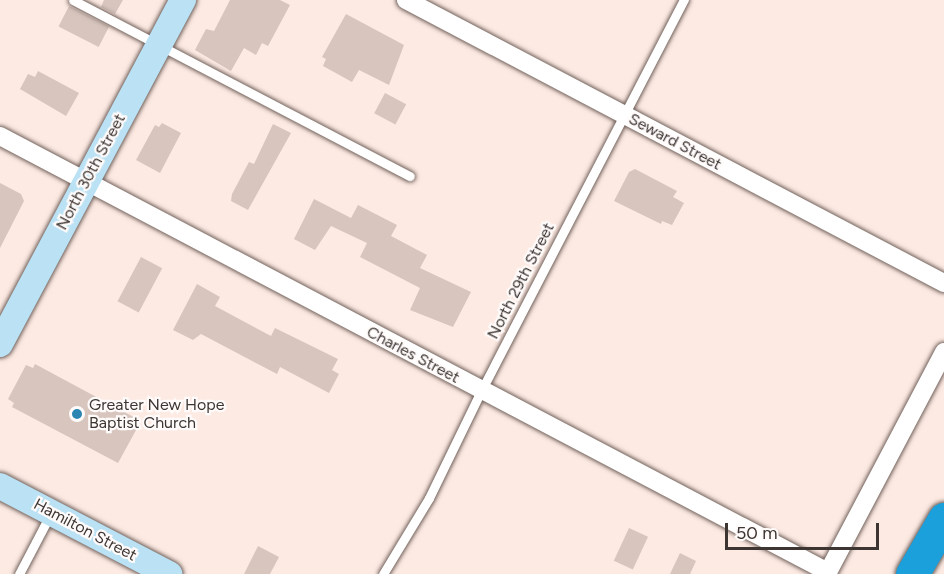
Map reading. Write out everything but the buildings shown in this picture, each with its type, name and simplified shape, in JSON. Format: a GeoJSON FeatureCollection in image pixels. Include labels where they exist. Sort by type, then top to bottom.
{"type":"FeatureCollection","features":[{"type":"Feature","properties":{"kind":"highway"},"geometry":{"type":"LineString","coordinates":[[912,574],[944,519]]}},
{"type":"Feature","properties":{"kind":"main road","name":"North 30th Street"},"geometry":{"type":"LineString","coordinates":[[0,344],[183,0]]}},
{"type":"Feature","properties":{"kind":"main road","name":"Hamilton Street"},"geometry":{"type":"LineString","coordinates":[[0,486],[169,574]]}},
{"type":"Feature","properties":{"kind":"street","name":"Seward Street"},"geometry":{"type":"LineString","coordinates":[[406,0],[944,283]]}},
{"type":"Feature","properties":{"kind":"street","name":"Charles Street"},"geometry":{"type":"LineString","coordinates":[[0,136],[828,573]]}},
{"type":"Feature","properties":{"kind":"street"},"geometry":{"type":"LineString","coordinates":[[828,573],[944,352]]}},
{"type":"Feature","properties":{"kind":"lane"},"geometry":{"type":"LineString","coordinates":[[73,0],[410,176]]}},
{"type":"Feature","properties":{"kind":"lane","name":"North 29th Street"},"geometry":{"type":"LineString","coordinates":[[383,574],[429,498],[481,391],[684,0]]}},
{"type":"Feature","properties":{"kind":"lane"},"geometry":{"type":"LineString","coordinates":[[20,574],[51,513]]}},
{"type":"Feature","properties":{"kind":"place","name":"Greater New Hope Baptist Church"},"geometry":{"type":"Point","coordinates":[77,414]}}]}
